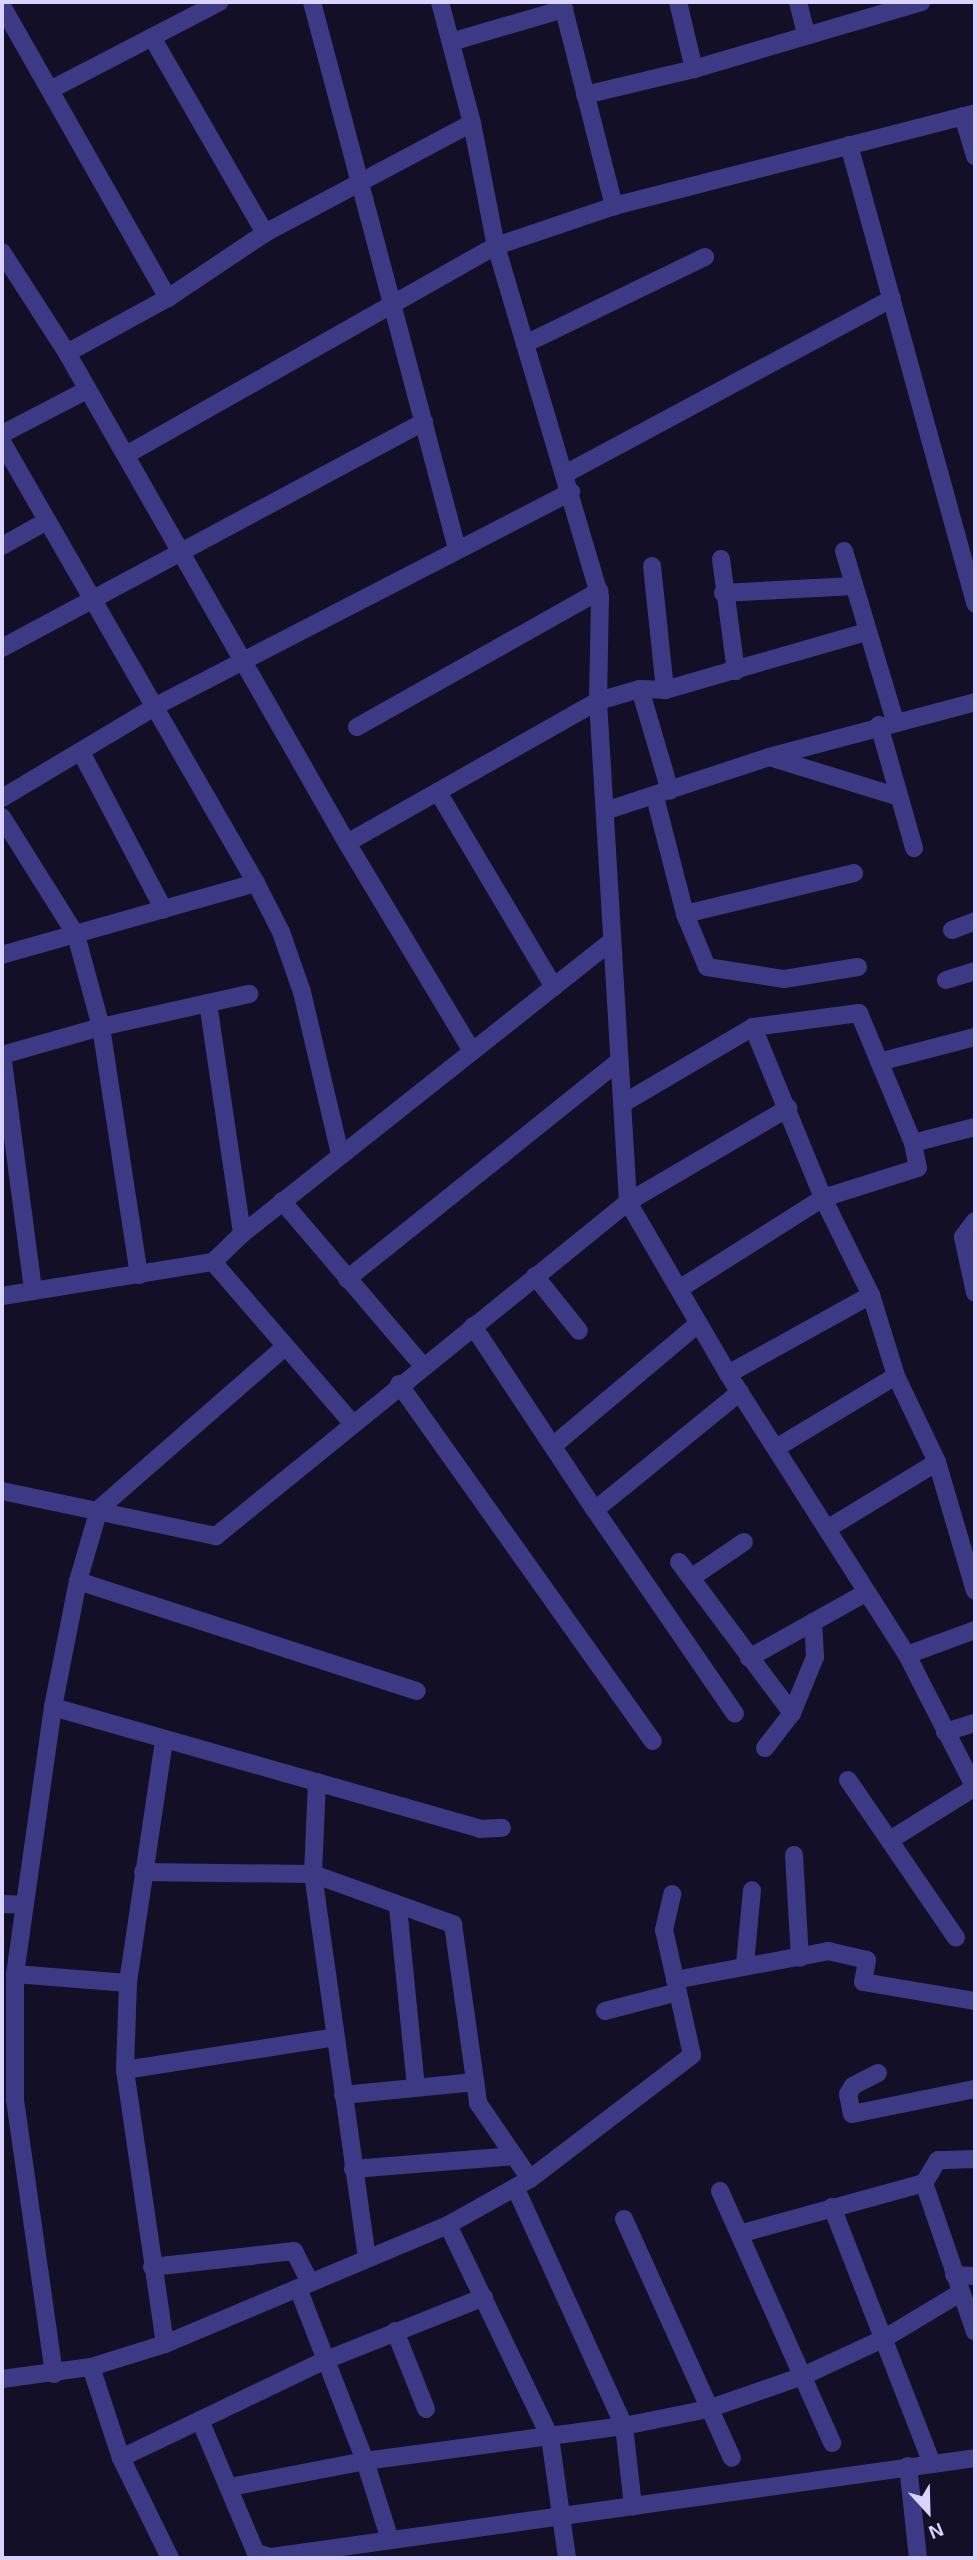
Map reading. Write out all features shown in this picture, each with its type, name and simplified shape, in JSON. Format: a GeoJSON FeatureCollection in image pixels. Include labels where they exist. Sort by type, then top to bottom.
{"type":"FeatureCollection","features":[{"type":"Feature","properties":{"kind":"street"},"geometry":{"type":"LineString","coordinates":[[50,90],[220,2]]}},
{"type":"Feature","properties":{"kind":"street"},"geometry":{"type":"LineString","coordinates":[[312,2],[358,186],[457,549]]}},
{"type":"Feature","properties":{"kind":"street"},"geometry":{"type":"LineString","coordinates":[[440,2],[472,123],[496,246],[572,492],[598,592],[598,701],[628,1202],[728,1374],[907,1656],[975,1788],[890,1840]]}},
{"type":"Feature","properties":{"kind":"street"},"geometry":{"type":"LineString","coordinates":[[677,2],[694,69]]}},
{"type":"Feature","properties":{"kind":"street"},"geometry":{"type":"LineString","coordinates":[[798,2],[806,35]]}},
{"type":"Feature","properties":{"kind":"street"},"geometry":{"type":"LineString","coordinates":[[585,95],[694,69],[921,2]]}},
{"type":"Feature","properties":{"kind":"street"},"geometry":{"type":"LineString","coordinates":[[451,42],[563,5],[614,206]]}},
{"type":"Feature","properties":{"kind":"street"},"geometry":{"type":"LineString","coordinates":[[2,6],[168,298]]}},
{"type":"Feature","properties":{"kind":"street"},"geometry":{"type":"LineString","coordinates":[[153,39],[265,233]]}},
{"type":"Feature","properties":{"kind":"street"},"geometry":{"type":"LineString","coordinates":[[126,455],[496,246],[614,206],[969,114],[975,156]]}},
{"type":"Feature","properties":{"kind":"street"},"geometry":{"type":"LineString","coordinates":[[67,353],[168,298],[265,233],[358,186],[472,123]]}},
{"type":"Feature","properties":{"kind":"street"},"geometry":{"type":"LineString","coordinates":[[849,145],[975,604]]}},
{"type":"Feature","properties":{"kind":"street"},"geometry":{"type":"LineString","coordinates":[[2,252],[7,273],[67,353],[347,843],[472,1051]]}},
{"type":"Feature","properties":{"kind":"street"},"geometry":{"type":"LineString","coordinates":[[525,344],[705,257]]}},
{"type":"Feature","properties":{"kind":"street"},"geometry":{"type":"LineString","coordinates":[[565,474],[892,299]]}},
{"type":"Feature","properties":{"kind":"street"},"geometry":{"type":"LineString","coordinates":[[2,434],[87,390]]}},
{"type":"Feature","properties":{"kind":"street"},"geometry":{"type":"LineString","coordinates":[[2,648],[424,422]]}},
{"type":"Feature","properties":{"kind":"street"},"geometry":{"type":"LineString","coordinates":[[2,442],[93,600],[158,705],[281,932],[302,992],[340,1154]]}},
{"type":"Feature","properties":{"kind":"street"},"geometry":{"type":"LineString","coordinates":[[2,798],[158,705],[243,659],[572,492]]}},
{"type":"Feature","properties":{"kind":"street"},"geometry":{"type":"LineString","coordinates":[[2,546],[47,522]]}},
{"type":"Feature","properties":{"kind":"street"},"geometry":{"type":"LineString","coordinates":[[844,551],[887,723],[899,797],[914,848]]}},
{"type":"Feature","properties":{"kind":"street"},"geometry":{"type":"LineString","coordinates":[[722,559],[723,593],[736,671]]}},
{"type":"Feature","properties":{"kind":"street"},"geometry":{"type":"LineString","coordinates":[[652,566],[665,690]]}},
{"type":"Feature","properties":{"kind":"street"},"geometry":{"type":"LineString","coordinates":[[723,593],[854,586]]}},
{"type":"Feature","properties":{"kind":"street"},"geometry":{"type":"LineString","coordinates":[[357,727],[598,592]]}},
{"type":"Feature","properties":{"kind":"street"},"geometry":{"type":"LineString","coordinates":[[347,843],[598,701],[640,689],[665,690],[866,632]]}},
{"type":"Feature","properties":{"kind":"street"},"geometry":{"type":"LineString","coordinates":[[640,689],[685,914],[707,967],[784,979],[858,967]]}},
{"type":"Feature","properties":{"kind":"street"},"geometry":{"type":"LineString","coordinates":[[605,811],[769,757],[887,723],[975,702]]}},
{"type":"Feature","properties":{"kind":"street"},"geometry":{"type":"LineString","coordinates":[[80,752],[164,910]]}},
{"type":"Feature","properties":{"kind":"street"},"geometry":{"type":"LineString","coordinates":[[769,757],[899,797]]}},
{"type":"Feature","properties":{"kind":"street"},"geometry":{"type":"LineString","coordinates":[[438,792],[554,986]]}},
{"type":"Feature","properties":{"kind":"street"},"geometry":{"type":"LineString","coordinates":[[2,817],[76,935],[101,1027],[139,1275]]}},
{"type":"Feature","properties":{"kind":"street"},"geometry":{"type":"LineString","coordinates":[[685,914],[854,873]]}},
{"type":"Feature","properties":{"kind":"street"},"geometry":{"type":"LineString","coordinates":[[2,955],[256,883]]}},
{"type":"Feature","properties":{"kind":"street"},"geometry":{"type":"LineString","coordinates":[[952,930],[975,921]]}},
{"type":"Feature","properties":{"kind":"street"},"geometry":{"type":"LineString","coordinates":[[2,1296],[212,1262],[282,1200],[612,941]]}},
{"type":"Feature","properties":{"kind":"street"},"geometry":{"type":"LineString","coordinates":[[946,980],[975,971]]}},
{"type":"Feature","properties":{"kind":"street"},"geometry":{"type":"LineString","coordinates":[[33,1291],[2,1055],[101,1027],[249,994]]}},
{"type":"Feature","properties":{"kind":"street"},"geometry":{"type":"LineString","coordinates":[[208,1003],[242,1234]]}},
{"type":"Feature","properties":{"kind":"street"},"geometry":{"type":"LineString","coordinates":[[622,1104],[752,1027],[859,1013],[913,1143],[918,1168],[823,1198],[679,1289]]}},
{"type":"Feature","properties":{"kind":"street"},"geometry":{"type":"LineString","coordinates":[[752,1027],[788,1108],[823,1198],[872,1295],[896,1376],[937,1462],[975,1591]]}},
{"type":"Feature","properties":{"kind":"street"},"geometry":{"type":"LineString","coordinates":[[879,1062],[975,1037]]}},
{"type":"Feature","properties":{"kind":"street"},"geometry":{"type":"LineString","coordinates":[[347,1279],[619,1061]]}},
{"type":"Feature","properties":{"kind":"street"},"geometry":{"type":"LineString","coordinates":[[2,1491],[99,1508],[216,1536],[422,1365],[628,1202],[788,1108]]}},
{"type":"Feature","properties":{"kind":"street"},"geometry":{"type":"LineString","coordinates":[[913,1143],[975,1127]]}},
{"type":"Feature","properties":{"kind":"street"},"geometry":{"type":"LineString","coordinates":[[282,1200],[422,1365]]}},
{"type":"Feature","properties":{"kind":"street"},"geometry":{"type":"LineString","coordinates":[[975,1221],[963,1237],[975,1293]]}},
{"type":"Feature","properties":{"kind":"street"},"geometry":{"type":"LineString","coordinates":[[212,1262],[352,1423]]}},
{"type":"Feature","properties":{"kind":"street"},"geometry":{"type":"LineString","coordinates":[[535,1276],[579,1331]]}},
{"type":"Feature","properties":{"kind":"street"},"geometry":{"type":"LineString","coordinates":[[728,1374],[872,1295]]}},
{"type":"Feature","properties":{"kind":"street"},"geometry":{"type":"LineString","coordinates":[[554,1445],[699,1324]]}},
{"type":"Feature","properties":{"kind":"street"},"geometry":{"type":"LineString","coordinates":[[473,1326],[734,1714]]}},
{"type":"Feature","properties":{"kind":"street"},"geometry":{"type":"LineString","coordinates":[[54,2374],[15,2100],[15,1973],[53,1707],[78,1581],[99,1508],[285,1348]]}},
{"type":"Feature","properties":{"kind":"street"},"geometry":{"type":"LineString","coordinates":[[776,1448],[896,1376]]}},
{"type":"Feature","properties":{"kind":"street"},"geometry":{"type":"LineString","coordinates":[[399,1384],[653,1741]]}},
{"type":"Feature","properties":{"kind":"street"},"geometry":{"type":"LineString","coordinates":[[595,1510],[740,1392]]}},
{"type":"Feature","properties":{"kind":"street"},"geometry":{"type":"LineString","coordinates":[[827,1529],[937,1462]]}},
{"type":"Feature","properties":{"kind":"street"},"geometry":{"type":"LineString","coordinates":[[691,1578],[744,1542]]}},
{"type":"Feature","properties":{"kind":"street"},"geometry":{"type":"LineString","coordinates":[[679,1562],[792,1713]]}},
{"type":"Feature","properties":{"kind":"street"},"geometry":{"type":"LineString","coordinates":[[78,1581],[417,1691]]}},
{"type":"Feature","properties":{"kind":"street"},"geometry":{"type":"LineString","coordinates":[[749,1658],[867,1592]]}},
{"type":"Feature","properties":{"kind":"street"},"geometry":{"type":"LineString","coordinates":[[765,1748],[792,1713],[815,1657],[813,1622]]}},
{"type":"Feature","properties":{"kind":"street"},"geometry":{"type":"LineString","coordinates":[[907,1656],[975,1630]]}},
{"type":"Feature","properties":{"kind":"street"},"geometry":{"type":"LineString","coordinates":[[53,1707],[164,1741],[480,1829],[502,1828]]}},
{"type":"Feature","properties":{"kind":"street"},"geometry":{"type":"LineString","coordinates":[[945,1732],[975,1723]]}},
{"type":"Feature","properties":{"kind":"street"},"geometry":{"type":"LineString","coordinates":[[164,1741],[128,1983],[125,2070],[165,2344]]}},
{"type":"Feature","properties":{"kind":"street"},"geometry":{"type":"LineString","coordinates":[[848,1780],[956,1938]]}},
{"type":"Feature","properties":{"kind":"street"},"geometry":{"type":"LineString","coordinates":[[317,1782],[313,1874],[353,2169],[368,2258]]}},
{"type":"Feature","properties":{"kind":"street"},"geometry":{"type":"LineString","coordinates":[[794,1855],[800,1958]]}},
{"type":"Feature","properties":{"kind":"street"},"geometry":{"type":"LineString","coordinates":[[143,1872],[313,1874],[398,1907],[453,1924],[457,1933],[478,2103],[514,2156],[523,2184],[624,2426],[633,2505]]}},
{"type":"Feature","properties":{"kind":"street"},"geometry":{"type":"LineString","coordinates":[[745,1964],[752,1890]]}},
{"type":"Feature","properties":{"kind":"street"},"geometry":{"type":"LineString","coordinates":[[2,2379],[90,2367],[165,2344],[448,2225],[523,2184],[692,2055],[664,1930],[671,1894]]}},
{"type":"Feature","properties":{"kind":"street"},"geometry":{"type":"LineString","coordinates":[[2,1904],[25,1905]]}},
{"type":"Feature","properties":{"kind":"street"},"geometry":{"type":"LineString","coordinates":[[398,1907],[416,2087]]}},
{"type":"Feature","properties":{"kind":"street"},"geometry":{"type":"LineString","coordinates":[[605,2011],[745,1964],[800,1958],[828,1951],[867,1960],[863,1982],[975,2001]]}},
{"type":"Feature","properties":{"kind":"street"},"geometry":{"type":"LineString","coordinates":[[15,1973],[128,1983]]}},
{"type":"Feature","properties":{"kind":"street"},"geometry":{"type":"LineString","coordinates":[[125,2070],[335,2037]]}},
{"type":"Feature","properties":{"kind":"street"},"geometry":{"type":"LineString","coordinates":[[878,2073],[853,2086],[848,2094],[852,2113],[975,2089]]}},
{"type":"Feature","properties":{"kind":"street"},"geometry":{"type":"LineString","coordinates":[[343,2095],[475,2082]]}},
{"type":"Feature","properties":{"kind":"street"},"geometry":{"type":"LineString","coordinates":[[353,2169],[514,2156]]}},
{"type":"Feature","properties":{"kind":"street"},"geometry":{"type":"LineString","coordinates":[[739,2234],[924,2183],[938,2160],[975,2159]]}},
{"type":"Feature","properties":{"kind":"street"},"geometry":{"type":"LineString","coordinates":[[924,2183],[975,2332]]}},
{"type":"Feature","properties":{"kind":"street"},"geometry":{"type":"LineString","coordinates":[[720,2191],[832,2443]]}},
{"type":"Feature","properties":{"kind":"street"},"geometry":{"type":"LineString","coordinates":[[832,2207],[933,2463]]}},
{"type":"Feature","properties":{"kind":"street"},"geometry":{"type":"LineString","coordinates":[[624,2219],[732,2458]]}},
{"type":"Feature","properties":{"kind":"street"},"geometry":{"type":"LineString","coordinates":[[448,2225],[550,2437],[563,2517],[566,2558]]}},
{"type":"Feature","properties":{"kind":"street"},"geometry":{"type":"LineString","coordinates":[[152,2267],[294,2251],[326,2360],[365,2461],[390,2540]]}},
{"type":"Feature","properties":{"kind":"street"},"geometry":{"type":"LineString","coordinates":[[230,2487],[365,2461],[624,2426],[708,2409],[803,2376],[885,2338],[957,2284],[975,2276]]}},
{"type":"Feature","properties":{"kind":"street"},"geometry":{"type":"LineString","coordinates":[[121,2458],[326,2360],[484,2297]]}},
{"type":"Feature","properties":{"kind":"street"},"geometry":{"type":"LineString","coordinates":[[395,2331],[426,2409]]}},
{"type":"Feature","properties":{"kind":"street"},"geometry":{"type":"LineString","coordinates":[[90,2367],[121,2458],[170,2558]]}},
{"type":"Feature","properties":{"kind":"street"},"geometry":{"type":"LineString","coordinates":[[200,2420],[256,2553],[271,2557],[975,2458]]}},
{"type":"Feature","properties":{"kind":"street"},"geometry":{"type":"LineString","coordinates":[[908,2466],[918,2558]]}}]}
